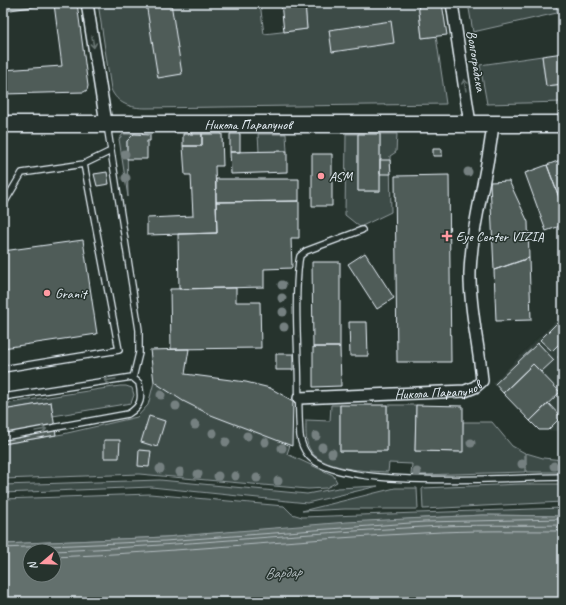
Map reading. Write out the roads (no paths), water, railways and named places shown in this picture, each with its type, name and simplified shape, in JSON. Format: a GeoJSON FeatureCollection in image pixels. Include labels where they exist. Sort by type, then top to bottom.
{"type":"FeatureCollection","features":[{"type":"Feature","properties":{"kind":"street"},"geometry":{"type":"LineString","coordinates":[[87,3],[106,123]]}},
{"type":"Feature","properties":{"kind":"street","name":"Волгоградска"},"geometry":{"type":"LineString","coordinates":[[452,3],[470,124]]}},
{"type":"Feature","properties":{"kind":"street","name":"Никола Парапунов"},"geometry":{"type":"LineString","coordinates":[[3,124],[563,124]]}},
{"type":"Feature","properties":{"kind":"street","name":"Никола Парапунов"},"geometry":{"type":"LineString","coordinates":[[299,398],[465,391],[475,387],[482,381],[471,303],[470,272],[473,239],[491,144],[493,124]]}},
{"type":"Feature","properties":{"kind":"lane"},"geometry":{"type":"LineString","coordinates":[[106,123],[139,330],[139,353],[133,378]]}},
{"type":"Feature","properties":{"kind":"lane"},"geometry":{"type":"LineString","coordinates":[[3,206],[22,173],[84,164],[111,151]]}},
{"type":"Feature","properties":{"kind":"lane"},"geometry":{"type":"LineString","coordinates":[[3,369],[119,350],[84,164]]}},
{"type":"Feature","properties":{"kind":"lane"},"geometry":{"type":"LineString","coordinates":[[362,230],[306,251],[300,256],[298,270],[300,436],[304,449],[311,459],[329,468],[419,481],[563,477]]}},
{"type":"Feature","properties":{"kind":"lane"},"geometry":{"type":"LineString","coordinates":[[3,397],[127,377],[133,378],[139,383],[141,402],[139,407],[128,414],[3,437]]}},
{"type":"Feature","properties":{"kind":"water","name":"Вардар"},"geometry":{"type":"Polygon","coordinates":[[[482,515],[563,516],[563,602],[3,602],[3,544],[22,543],[22,583],[62,583],[62,543],[26,543],[165,537],[347,522],[482,515]]]}},
{"type":"Feature","properties":{"kind":"place","name":"ASM"},"geometry":{"type":"Point","coordinates":[321,176]}},
{"type":"Feature","properties":{"kind":"place","name":"Eye Center VIZIA"},"geometry":{"type":"Point","coordinates":[447,236]}},
{"type":"Feature","properties":{"kind":"place","name":"Granit"},"geometry":{"type":"Point","coordinates":[47,293]}}]}
